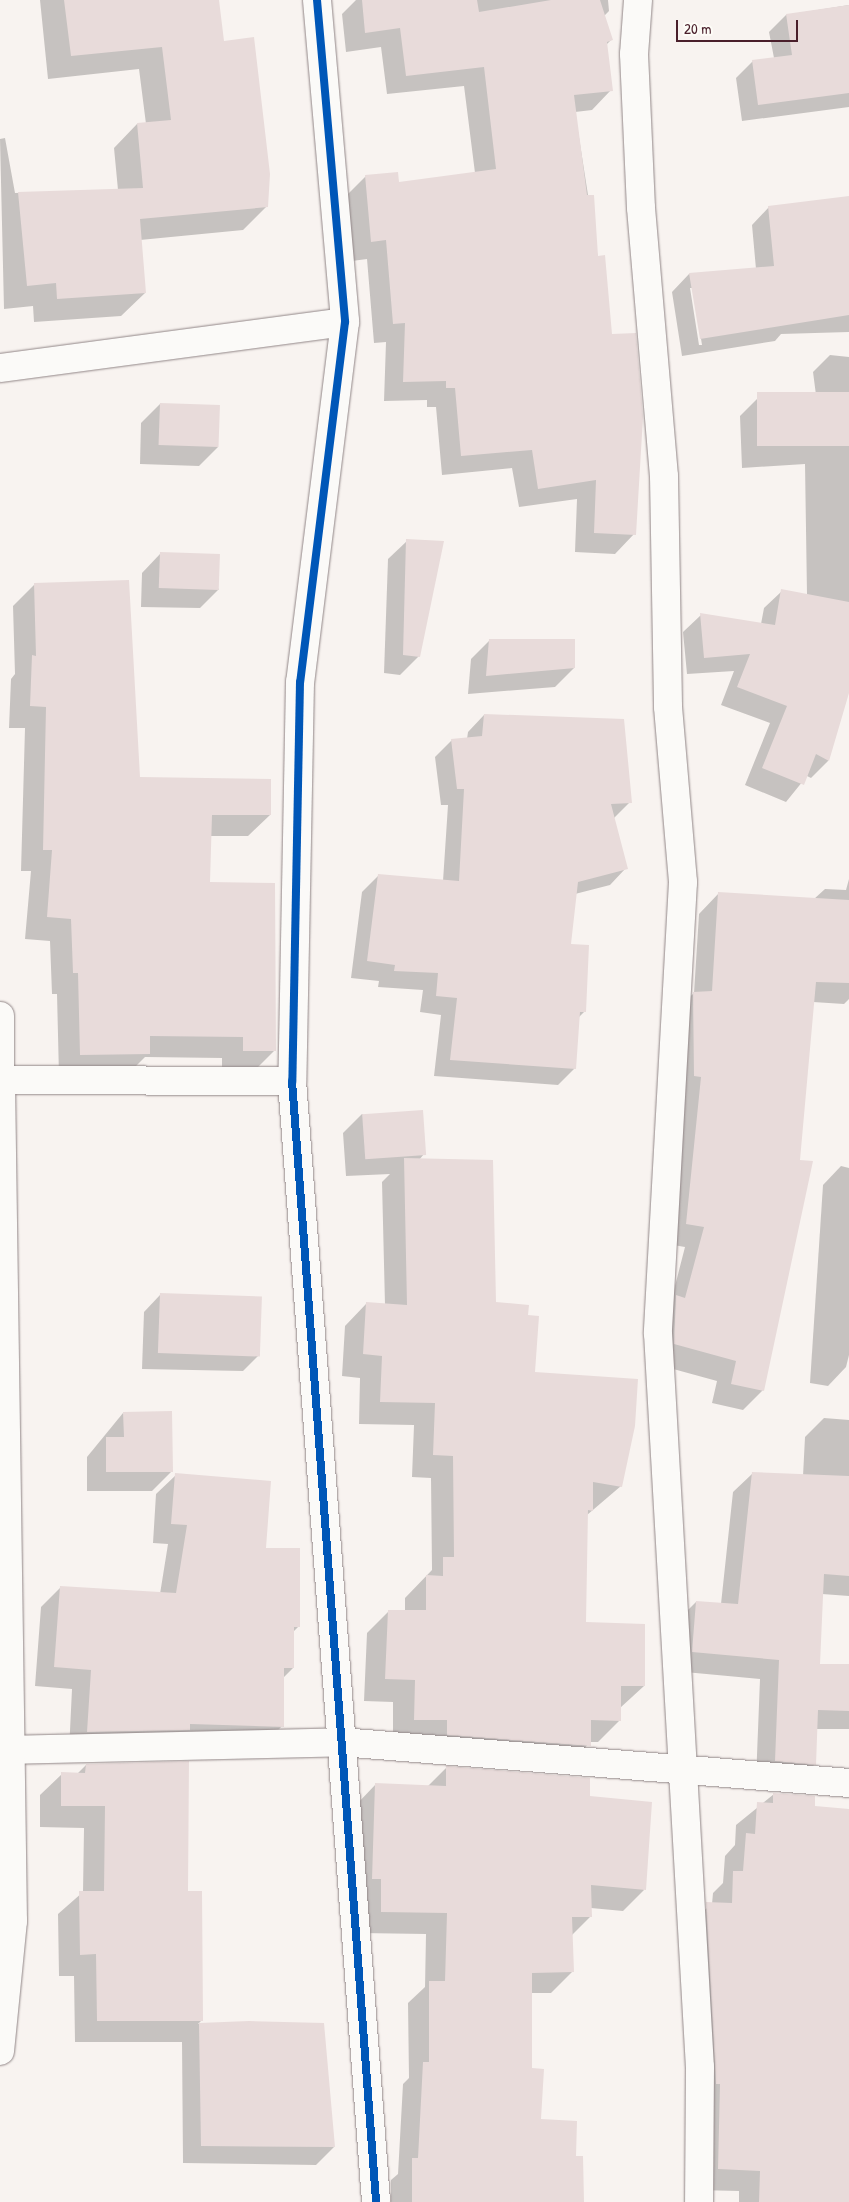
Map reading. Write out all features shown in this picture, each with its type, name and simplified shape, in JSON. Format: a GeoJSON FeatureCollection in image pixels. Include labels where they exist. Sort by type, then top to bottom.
{"type":"FeatureCollection","features":[{"type":"Feature","properties":{"kind":"street"},"geometry":{"type":"LineString","coordinates":[[317,0],[345,322],[300,682],[292,1081],[376,2202]]}},
{"type":"Feature","properties":{"kind":"street"},"geometry":{"type":"LineString","coordinates":[[638,0],[634,54],[641,198],[664,476],[668,707],[683,882],[658,1333],[700,2067],[699,2202]]}},
{"type":"Feature","properties":{"kind":"street"},"geometry":{"type":"LineString","coordinates":[[0,368],[345,322]]}},
{"type":"Feature","properties":{"kind":"street"},"geometry":{"type":"LineString","coordinates":[[0,1016],[6,1750],[13,1921],[0,2051]]}},
{"type":"Feature","properties":{"kind":"street"},"geometry":{"type":"LineString","coordinates":[[1,1080],[292,1081]]}},
{"type":"Feature","properties":{"kind":"street"},"geometry":{"type":"LineString","coordinates":[[6,1750],[342,1742],[682,1767],[849,1783]]}},
{"type":"Feature","properties":{"kind":"building"},"geometry":{"type":"Polygon","coordinates":[[[64,0],[219,0],[224,41],[254,37],[270,174],[268,207],[140,219],[146,293],[57,299],[56,283],[27,286],[18,192],[143,188],[137,123],[171,120],[162,47],[71,56],[64,0]]]}},
{"type":"Feature","properties":{"kind":"building"},"geometry":{"type":"Polygon","coordinates":[[[362,0],[477,0],[479,12],[551,0],[600,0],[613,40],[607,42],[613,91],[574,95],[587,195],[594,195],[598,256],[605,255],[612,334],[636,333],[643,417],[636,535],[594,533],[596,480],[538,489],[532,450],[461,456],[455,388],[446,388],[446,381],[403,382],[405,323],[393,324],[386,240],[371,242],[365,175],[398,172],[399,182],[496,169],[484,67],[406,76],[400,28],[365,33],[362,0]]]}},
{"type":"Feature","properties":{"kind":"building"},"geometry":{"type":"Polygon","coordinates":[[[849,5],[849,93],[758,105],[752,60],[792,55],[786,14],[849,5]]]}},
{"type":"Feature","properties":{"kind":"building"},"geometry":{"type":"Polygon","coordinates":[[[849,196],[849,315],[700,339],[689,273],[774,266],[768,206],[849,196]]]}},
{"type":"Feature","properties":{"kind":"building"},"geometry":{"type":"Polygon","coordinates":[[[757,392],[849,392],[849,446],[757,446],[757,392]]]}},
{"type":"Feature","properties":{"kind":"building"},"geometry":{"type":"Polygon","coordinates":[[[160,403],[220,405],[218,447],[159,445],[160,403]]]}},
{"type":"Feature","properties":{"kind":"building"},"geometry":{"type":"Polygon","coordinates":[[[406,539],[444,541],[420,657],[403,655],[406,539]]]}},
{"type":"Feature","properties":{"kind":"building"},"geometry":{"type":"Polygon","coordinates":[[[160,552],[220,554],[219,590],[159,588],[160,552]]]}},
{"type":"Feature","properties":{"kind":"building"},"geometry":{"type":"Polygon","coordinates":[[[129,580],[140,777],[271,779],[271,815],[212,815],[210,882],[275,883],[276,1051],[243,1051],[243,1037],[150,1036],[150,1054],[80,1055],[78,973],[73,973],[71,919],[47,917],[52,850],[43,850],[46,707],[30,706],[32,655],[36,656],[34,583],[129,580]]]}},
{"type":"Feature","properties":{"kind":"building"},"geometry":{"type":"Polygon","coordinates":[[[781,589],[849,602],[849,693],[829,761],[816,754],[804,785],[762,768],[787,706],[737,687],[750,654],[704,658],[700,613],[775,625],[781,589]]]}},
{"type":"Feature","properties":{"kind":"building"},"geometry":{"type":"Polygon","coordinates":[[[489,639],[575,639],[575,668],[486,676],[489,639]]]}},
{"type":"Feature","properties":{"kind":"building"},"geometry":{"type":"Polygon","coordinates":[[[484,714],[624,719],[632,803],[611,804],[628,869],[578,882],[571,944],[589,945],[586,1012],[580,1012],[576,1069],[450,1060],[457,998],[436,996],[438,973],[394,971],[395,965],[367,961],[378,874],[459,881],[464,789],[457,789],[451,739],[482,736],[484,714]]]}},
{"type":"Feature","properties":{"kind":"building"},"geometry":{"type":"Polygon","coordinates":[[[718,892],[849,900],[849,983],[816,982],[800,1160],[813,1161],[764,1391],[731,1384],[736,1361],[674,1344],[676,1295],[685,1298],[704,1227],[686,1224],[701,1077],[694,1076],[693,992],[712,991],[718,892]]]}},
{"type":"Feature","properties":{"kind":"building"},"geometry":{"type":"Polygon","coordinates":[[[423,1110],[426,1155],[365,1159],[362,1114],[423,1110]]]}},
{"type":"Feature","properties":{"kind":"building"},"geometry":{"type":"Polygon","coordinates":[[[404,1158],[493,1160],[496,1302],[529,1305],[528,1315],[539,1316],[535,1372],[638,1379],[635,1426],[622,1487],[593,1482],[593,1511],[588,1510],[586,1622],[645,1624],[645,1686],[621,1686],[621,1721],[591,1720],[591,1746],[447,1735],[447,1720],[414,1720],[415,1680],[385,1679],[388,1610],[426,1610],[426,1575],[443,1576],[443,1557],[454,1557],[453,1456],[433,1455],[435,1403],[380,1402],[382,1356],[363,1354],[366,1302],[407,1305],[404,1158]]]}},
{"type":"Feature","properties":{"kind":"building"},"geometry":{"type":"Polygon","coordinates":[[[160,1293],[262,1297],[260,1357],[158,1353],[160,1293]]]}},
{"type":"Feature","properties":{"kind":"building"},"geometry":{"type":"Polygon","coordinates":[[[172,1411],[173,1472],[106,1472],[106,1437],[124,1437],[123,1412],[172,1411]]]}},
{"type":"Feature","properties":{"kind":"building"},"geometry":{"type":"Polygon","coordinates":[[[752,1472],[849,1476],[849,1576],[824,1574],[820,1664],[849,1664],[849,1711],[818,1710],[816,1765],[775,1761],[779,1660],[692,1652],[696,1601],[738,1604],[752,1472]]]}},
{"type":"Feature","properties":{"kind":"building"},"geometry":{"type":"Polygon","coordinates":[[[175,1473],[271,1481],[266,1548],[300,1548],[300,1627],[294,1627],[294,1668],[284,1668],[284,1727],[190,1724],[190,1730],[87,1732],[91,1670],[54,1667],[60,1586],[176,1593],[187,1525],[171,1524],[175,1473]]]}},
{"type":"Feature","properties":{"kind":"building"},"geometry":{"type":"Polygon","coordinates":[[[189,1761],[188,1891],[202,1891],[203,2021],[97,2021],[96,1954],[80,1955],[79,1891],[104,1891],[105,1806],[61,1806],[61,1772],[85,1773],[86,1764],[189,1761]]]}},
{"type":"Feature","properties":{"kind":"building"},"geometry":{"type":"Polygon","coordinates":[[[446,1766],[590,1778],[590,1796],[652,1802],[646,1890],[591,1885],[592,1917],[572,1917],[574,1972],[532,1973],[532,2068],[544,2069],[541,2119],[577,2121],[576,2156],[583,2156],[584,2202],[412,2202],[412,2158],[418,2158],[423,2062],[429,2062],[429,1981],[445,1981],[447,1913],[381,1912],[381,1879],[372,1879],[375,1783],[446,1786],[446,1766]]]}},
{"type":"Feature","properties":{"kind":"building"},"geometry":{"type":"Polygon","coordinates":[[[773,1793],[815,1796],[815,1806],[849,1809],[849,2202],[759,2202],[760,2171],[718,2169],[720,2084],[716,2084],[706,1902],[732,1903],[733,1871],[743,1871],[746,1833],[755,1834],[757,1802],[773,1803],[773,1793]]]}},
{"type":"Feature","properties":{"kind":"building"},"geometry":{"type":"Polygon","coordinates":[[[249,2021],[324,2023],[335,2147],[201,2146],[199,2023],[249,2021]]]}},
{"type":"Feature","properties":{"kind":"cycle path"},"geometry":{"type":"LineString","coordinates":[[317,0],[345,322],[300,682],[292,1081],[376,2202]]}}]}
